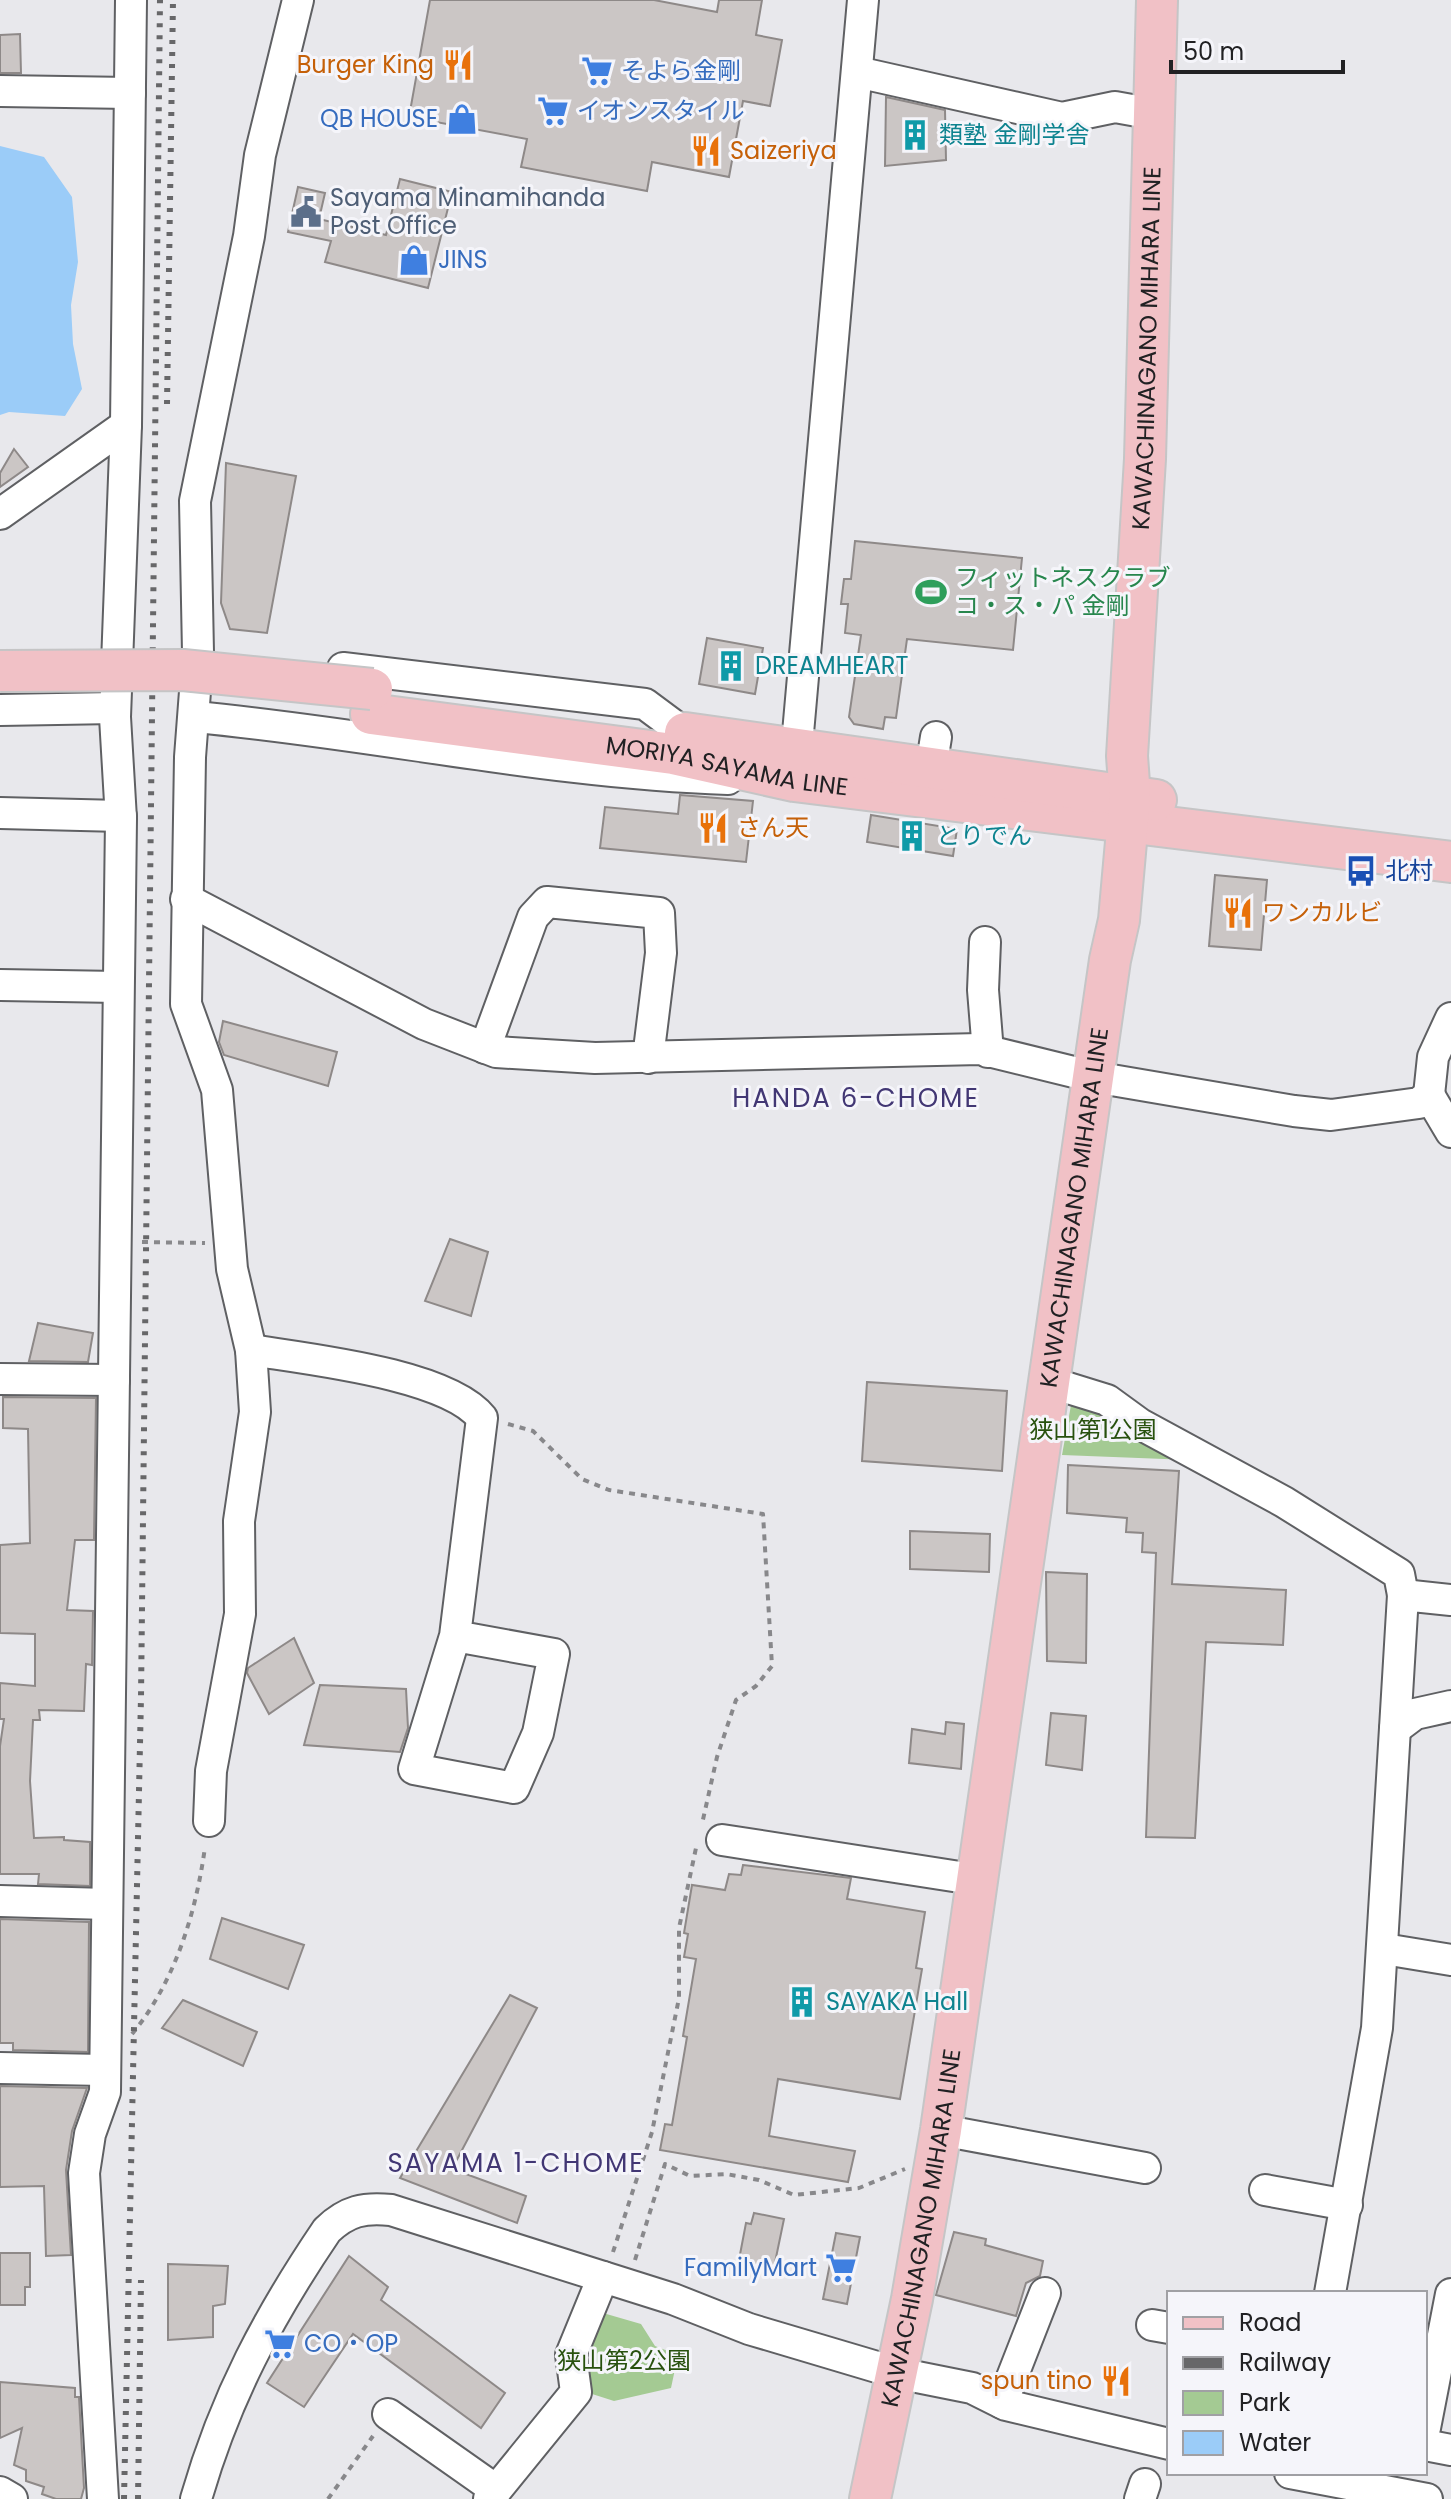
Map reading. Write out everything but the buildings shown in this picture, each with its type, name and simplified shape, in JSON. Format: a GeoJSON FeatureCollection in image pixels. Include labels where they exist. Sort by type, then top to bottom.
{"type":"FeatureCollection","features":[{"type":"Feature","properties":{"kind":"main road","name":"KAWACHINAGANO MIHARA LINE"},"geometry":{"type":"LineString","coordinates":[[870,2499],[897,2373],[941,2130],[1119,920],[1128,811],[1127,756],[1145,459],[1157,0]]}},
{"type":"Feature","properties":{"kind":"main road","name":"MORIYA SAYAMA LINE"},"geometry":{"type":"LineString","coordinates":[[0,668],[183,670],[673,754],[795,765],[1128,811],[1451,862]]}},
{"type":"Feature","properties":{"kind":"main road","name":"MORIYA SAYAMA LINE"},"geometry":{"type":"LineString","coordinates":[[0,693],[184,694],[371,702],[684,733],[795,765],[933,753],[1128,811],[1451,837]]}},
{"type":"Feature","properties":{"kind":"street"},"geometry":{"type":"LineString","coordinates":[[103,2499],[84,2173],[90,2134],[105,2092],[121,816],[115,708],[126,425],[131,0]]}},
{"type":"Feature","properties":{"kind":"street"},"geometry":{"type":"LineString","coordinates":[[209,1821],[211,1771],[240,1614],[239,1521],[255,1412],[251,1350],[229,1244],[217,1090],[186,1004],[190,757],[198,652],[195,501],[249,236],[260,155],[298,0]]}},
{"type":"Feature","properties":{"kind":"street"},"geometry":{"type":"LineString","coordinates":[[195,717],[305,727],[657,777],[795,765],[863,0]]}},
{"type":"Feature","properties":{"kind":"street"},"geometry":{"type":"LineString","coordinates":[[857,72],[1062,118],[1115,107],[1154,114]]}},
{"type":"Feature","properties":{"kind":"street"},"geometry":{"type":"LineString","coordinates":[[0,91],[130,93]]}},
{"type":"Feature","properties":{"kind":"street"},"geometry":{"type":"LineString","coordinates":[[0,514],[126,425]]}},
{"type":"Feature","properties":{"kind":"street"},"geometry":{"type":"LineString","coordinates":[[198,652],[645,704],[684,733]]}},
{"type":"Feature","properties":{"kind":"street"},"geometry":{"type":"LineString","coordinates":[[0,668],[117,664]]}},
{"type":"Feature","properties":{"kind":"street"},"geometry":{"type":"LineString","coordinates":[[0,710],[115,708]]}},
{"type":"Feature","properties":{"kind":"street"},"geometry":{"type":"LineString","coordinates":[[0,813],[121,816]]}},
{"type":"Feature","properties":{"kind":"street"},"geometry":{"type":"LineString","coordinates":[[186,899],[424,1024],[485,1048],[546,1056],[648,1058],[988,1052],[1094,1077],[1331,1115],[1419,1103],[1429,1095]]}},
{"type":"Feature","properties":{"kind":"street"},"geometry":{"type":"LineString","coordinates":[[485,1048],[533,917],[547,902],[659,913],[661,953],[648,1058]]}},
{"type":"Feature","properties":{"kind":"street"},"geometry":{"type":"LineString","coordinates":[[985,942],[983,990],[988,1052]]}},
{"type":"Feature","properties":{"kind":"street"},"geometry":{"type":"LineString","coordinates":[[0,985],[118,987]]}},
{"type":"Feature","properties":{"kind":"street"},"geometry":{"type":"LineString","coordinates":[[1451,1018],[1433,1057],[1429,1095],[1451,1132]]}},
{"type":"Feature","properties":{"kind":"street"},"geometry":{"type":"LineString","coordinates":[[251,1350],[417,1381],[473,1406],[482,1418],[455,1636],[414,1769],[514,1788],[538,1733],[554,1654],[455,1636]]}},
{"type":"Feature","properties":{"kind":"street"},"geometry":{"type":"LineString","coordinates":[[0,1379],[114,1380]]}},
{"type":"Feature","properties":{"kind":"street"},"geometry":{"type":"LineString","coordinates":[[1052,1383],[1107,1400],[1140,1424],[1284,1502],[1399,1574],[1403,1595],[1377,2028],[1330,2291]]}},
{"type":"Feature","properties":{"kind":"street"},"geometry":{"type":"LineString","coordinates":[[1403,1595],[1451,1600]]}},
{"type":"Feature","properties":{"kind":"street"},"geometry":{"type":"LineString","coordinates":[[1395,1729],[1415,1714],[1451,1706]]}},
{"type":"Feature","properties":{"kind":"street"},"geometry":{"type":"LineString","coordinates":[[722,1840],[979,1880]]}},
{"type":"Feature","properties":{"kind":"street"},"geometry":{"type":"LineString","coordinates":[[0,1901],[107,1904]]}},
{"type":"Feature","properties":{"kind":"street"},"geometry":{"type":"LineString","coordinates":[[1384,1949],[1451,1960]]}},
{"type":"Feature","properties":{"kind":"street"},"geometry":{"type":"LineString","coordinates":[[0,2068],[104,2070]]}},
{"type":"Feature","properties":{"kind":"street"},"geometry":{"type":"LineString","coordinates":[[941,2130],[1145,2168]]}},
{"type":"Feature","properties":{"kind":"street"},"geometry":{"type":"LineString","coordinates":[[1265,2190],[1347,2205]]}},
{"type":"Feature","properties":{"kind":"street"},"geometry":{"type":"LineString","coordinates":[[196,2499],[216,2431],[248,2360],[311,2254],[340,2217],[371,2208],[391,2210],[615,2281],[749,2329],[897,2373],[972,2388],[1002,2403],[1167,2444]]}},
{"type":"Feature","properties":{"kind":"street"},"geometry":{"type":"LineString","coordinates":[[388,2414],[493,2494],[576,2392],[571,2355],[615,2281]]}},
{"type":"Feature","properties":{"kind":"street"},"geometry":{"type":"LineString","coordinates":[[1002,2403],[1045,2293]]}},
{"type":"Feature","properties":{"kind":"street"},"geometry":{"type":"LineString","coordinates":[[1427,2418],[1451,2294]]}},
{"type":"Feature","properties":{"kind":"street"},"geometry":{"type":"LineString","coordinates":[[1427,2445],[1451,2450]]}},
{"type":"Feature","properties":{"kind":"street"},"geometry":{"type":"LineString","coordinates":[[1289,2499],[1293,2475]]}},
{"type":"Feature","properties":{"kind":"street"},"geometry":{"type":"LineString","coordinates":[[1303,2475],[1427,2499]]}},
{"type":"Feature","properties":{"kind":"street"},"geometry":{"type":"LineString","coordinates":[[0,2492],[12,2499]]}},
{"type":"Feature","properties":{"kind":"path"},"geometry":{"type":"LineString","coordinates":[[116,1243],[229,1244]]}},
{"type":"Feature","properties":{"kind":"path"},"geometry":{"type":"LineString","coordinates":[[482,1418],[533,1431],[582,1479],[609,1490],[763,1514],[772,1666],[756,1686],[736,1700],[717,1757],[679,1928],[679,1998],[652,2132],[624,2227],[615,2281]]}},
{"type":"Feature","properties":{"kind":"path"},"geometry":{"type":"LineString","coordinates":[[104,2070],[165,1987],[199,1890],[209,1821]]}},
{"type":"Feature","properties":{"kind":"path"},"geometry":{"type":"LineString","coordinates":[[615,2281],[665,2164],[690,2176],[726,2174],[759,2180],[794,2195],[859,2188],[907,2168]]}},
{"type":"Feature","properties":{"kind":"path"},"geometry":{"type":"LineString","coordinates":[[328,2499],[388,2414]]}},
{"type":"Feature","properties":{"kind":"green space","name":"狭山第1公園"},"geometry":{"type":"Polygon","coordinates":[[[1073,1394],[1190,1460],[1062,1455],[1073,1394]]]}},
{"type":"Feature","properties":{"kind":"green space","name":"狭山第2公園"},"geometry":{"type":"Polygon","coordinates":[[[603,2313],[641,2324],[655,2346],[678,2355],[671,2388],[614,2401],[589,2393],[585,2371],[603,2313]]]}},
{"type":"Feature","properties":{"kind":"water"},"geometry":{"type":"Polygon","coordinates":[[[0,146],[44,157],[72,197],[78,262],[71,305],[73,344],[82,389],[65,416],[9,412],[0,415],[0,146]]]}},
{"type":"Feature","properties":{"kind":"railway"},"geometry":{"type":"LineString","coordinates":[[124,2499],[141,1697],[160,0]]}},
{"type":"Feature","properties":{"kind":"railway"},"geometry":{"type":"LineString","coordinates":[[167,404],[173,0]]}},
{"type":"Feature","properties":{"kind":"railway"},"geometry":{"type":"LineString","coordinates":[[138,2499],[141,2280]]}},
{"type":"Feature","properties":{"kind":"place","name":"Burger King"},"geometry":{"type":"Point","coordinates":[458,65]}},
{"type":"Feature","properties":{"kind":"place","name":"そよら金剛"},"geometry":{"type":"Point","coordinates":[597,71]}},
{"type":"Feature","properties":{"kind":"place","name":"イオンスタイル"},"geometry":{"type":"Point","coordinates":[553,111]}},
{"type":"Feature","properties":{"kind":"place","name":"QB HOUSE"},"geometry":{"type":"Point","coordinates":[462,119]}},
{"type":"Feature","properties":{"kind":"place","name":"類塾 金剛学舎"},"geometry":{"type":"Point","coordinates":[915,135]}},
{"type":"Feature","properties":{"kind":"place","name":"Saizeriya"},"geometry":{"type":"Point","coordinates":[706,151]}},
{"type":"Feature","properties":{"kind":"place","name":"Sayama Minamihanda Post Office"},"geometry":{"type":"Point","coordinates":[306,212]}},
{"type":"Feature","properties":{"kind":"place","name":"JINS"},"geometry":{"type":"Point","coordinates":[414,260]}},
{"type":"Feature","properties":{"kind":"place","name":"フィットネスクラブ コ・ス・パ 金剛"},"geometry":{"type":"Point","coordinates":[931,592]}},
{"type":"Feature","properties":{"kind":"place","name":"DREAMHEART"},"geometry":{"type":"Point","coordinates":[731,666]}},
{"type":"Feature","properties":{"kind":"place","name":"さん天"},"geometry":{"type":"Point","coordinates":[713,828]}},
{"type":"Feature","properties":{"kind":"place","name":"とりでん"},"geometry":{"type":"Point","coordinates":[912,836]}},
{"type":"Feature","properties":{"kind":"place","name":"北村"},"geometry":{"type":"Point","coordinates":[1361,871]}},
{"type":"Feature","properties":{"kind":"place","name":"ワンカルビ"},"geometry":{"type":"Point","coordinates":[1238,913]}},
{"type":"Feature","properties":{"kind":"place","name":"SAYAKA Hall"},"geometry":{"type":"Point","coordinates":[802,2002]}},
{"type":"Feature","properties":{"kind":"place","name":"FamilyMart"},"geometry":{"type":"Point","coordinates":[841,2268]}},
{"type":"Feature","properties":{"kind":"place","name":"CO・OP"},"geometry":{"type":"Point","coordinates":[280,2344]}},
{"type":"Feature","properties":{"kind":"place","name":"spun tino"},"geometry":{"type":"Point","coordinates":[1116,2381]}},
{"type":"Feature","properties":{"kind":"district","name":"HANDA 6-CHOME"},"geometry":{"type":"Point","coordinates":[856,1098]}},
{"type":"Feature","properties":{"kind":"district","name":"SAYAMA 1-CHOME"},"geometry":{"type":"Point","coordinates":[516,2163]}}]}
